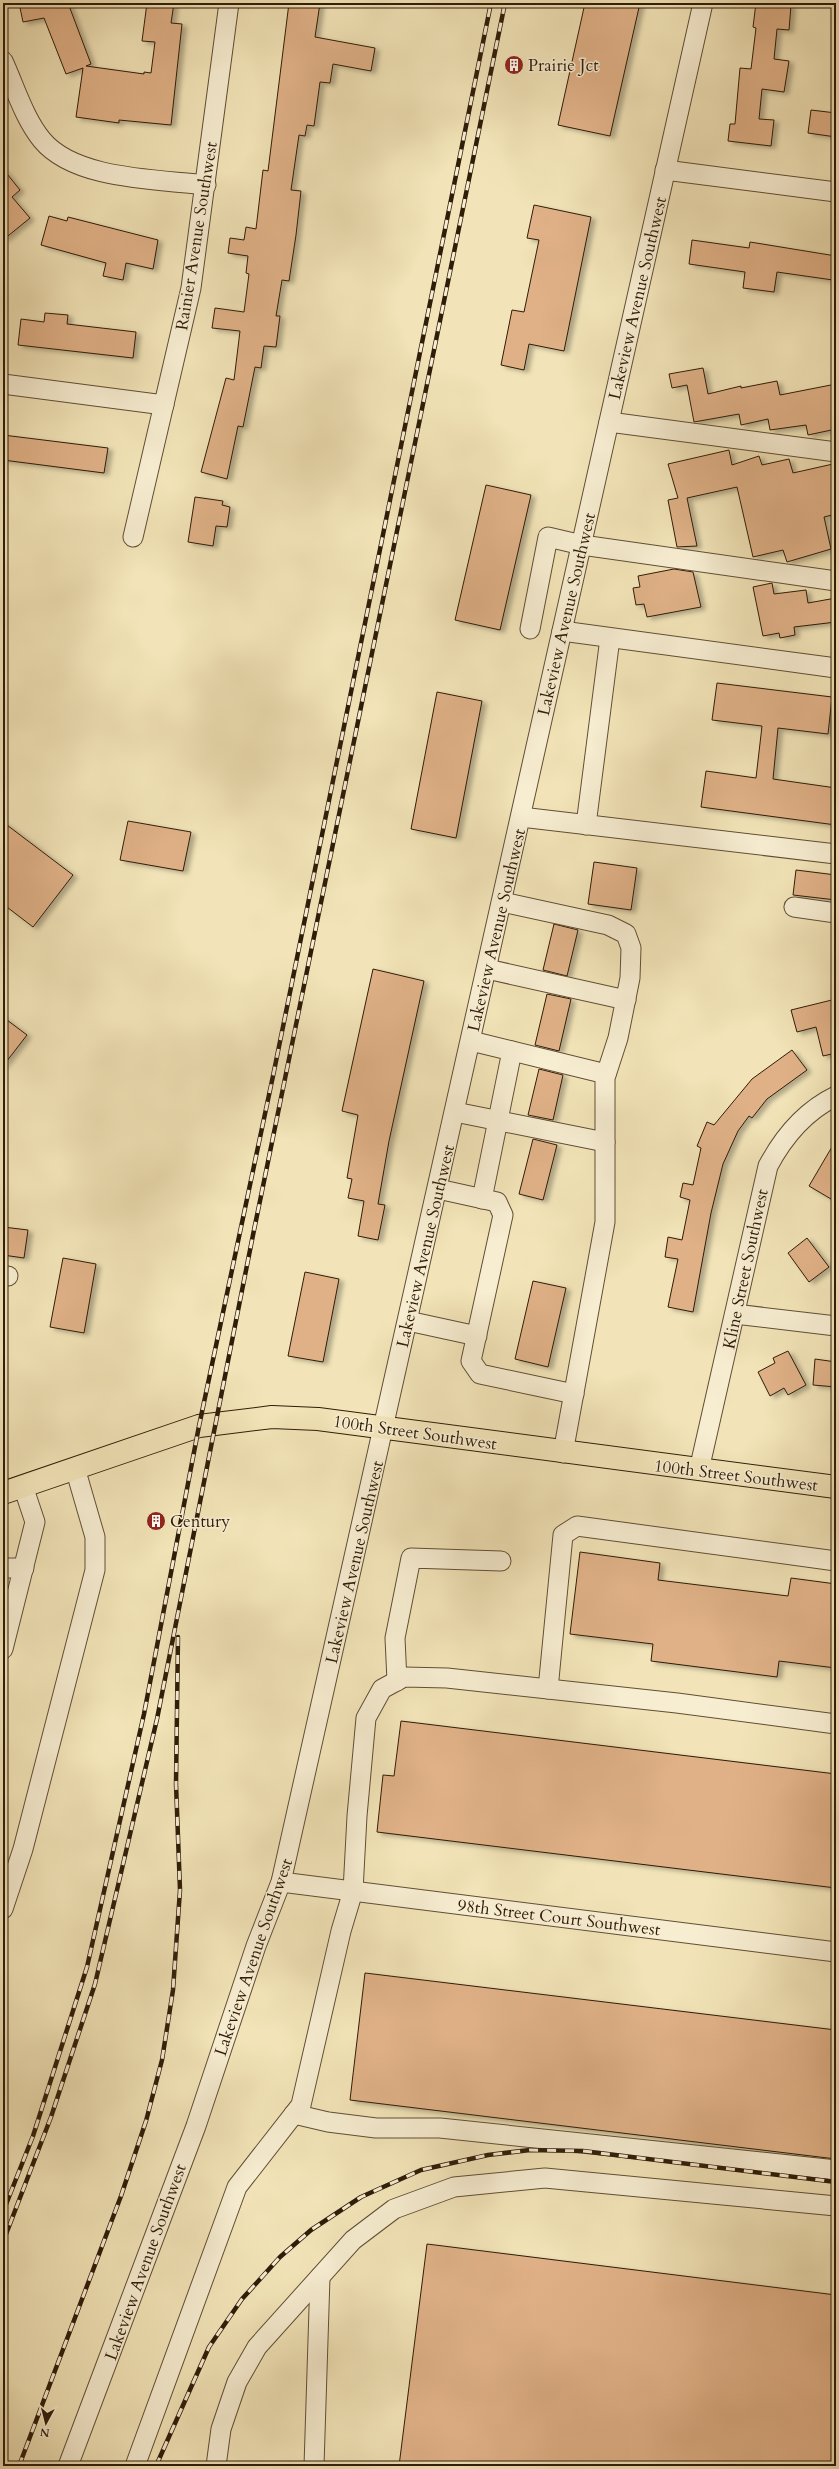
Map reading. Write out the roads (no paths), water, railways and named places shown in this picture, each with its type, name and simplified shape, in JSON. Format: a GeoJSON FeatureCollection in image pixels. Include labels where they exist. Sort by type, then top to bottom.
{"type":"FeatureCollection","features":[{"type":"Feature","properties":{"kind":"main road","name":"100th Street Southwest"},"geometry":{"type":"LineString","coordinates":[[13,1490],[199,1426],[272,1417],[318,1419],[385,1427],[563,1453],[836,1487]]}},
{"type":"Feature","properties":{"kind":"street","name":"Rainier Avenue Southwest"},"geometry":{"type":"LineString","coordinates":[[133,536],[192,288],[229,3]]}},
{"type":"Feature","properties":{"kind":"street","name":"Lakeview Avenue Southwest"},"geometry":{"type":"LineString","coordinates":[[68,2466],[193,2133],[256,1946],[281,1882],[385,1427],[702,3]]}},
{"type":"Feature","properties":{"kind":"street"},"geometry":{"type":"LineString","coordinates":[[3,61],[36,132],[47,145],[62,157],[81,166],[106,172],[206,185]]}},
{"type":"Feature","properties":{"kind":"street"},"geometry":{"type":"LineString","coordinates":[[665,170],[836,192]]}},
{"type":"Feature","properties":{"kind":"street"},"geometry":{"type":"LineString","coordinates":[[3,384],[164,404]]}},
{"type":"Feature","properties":{"kind":"street"},"geometry":{"type":"LineString","coordinates":[[609,422],[836,452]]}},
{"type":"Feature","properties":{"kind":"street"},"geometry":{"type":"LineString","coordinates":[[530,629],[548,537],[582,545],[836,581]]}},
{"type":"Feature","properties":{"kind":"street"},"geometry":{"type":"LineString","coordinates":[[562,631],[836,668]]}},
{"type":"Feature","properties":{"kind":"street"},"geometry":{"type":"LineString","coordinates":[[586,825],[610,638]]}},
{"type":"Feature","properties":{"kind":"street"},"geometry":{"type":"LineString","coordinates":[[521,817],[836,854]]}},
{"type":"Feature","properties":{"kind":"street"},"geometry":{"type":"LineString","coordinates":[[502,902],[608,925],[626,934],[631,948],[630,978],[626,1000],[618,1038],[606,1074],[605,1222],[563,1453]]}},
{"type":"Feature","properties":{"kind":"street"},"geometry":{"type":"LineString","coordinates":[[794,908],[836,913]]}},
{"type":"Feature","properties":{"kind":"street"},"geometry":{"type":"LineString","coordinates":[[487,969],[626,1000]]}},
{"type":"Feature","properties":{"kind":"street"},"geometry":{"type":"LineString","coordinates":[[471,1041],[606,1074]]}},
{"type":"Feature","properties":{"kind":"street"},"geometry":{"type":"LineString","coordinates":[[482,1199],[500,1121],[512,1051]]}},
{"type":"Feature","properties":{"kind":"street","name":"Kline Street Southwest"},"geometry":{"type":"LineString","coordinates":[[699,1470],[768,1166],[780,1143],[798,1123],[817,1107],[836,1096]]}},
{"type":"Feature","properties":{"kind":"street"},"geometry":{"type":"LineString","coordinates":[[455,1112],[605,1142]]}},
{"type":"Feature","properties":{"kind":"street"},"geometry":{"type":"LineString","coordinates":[[438,1189],[497,1202],[503,1216],[471,1361],[480,1374],[574,1394]]}},
{"type":"Feature","properties":{"kind":"street"},"geometry":{"type":"LineString","coordinates":[[735,1314],[836,1326]]}},
{"type":"Feature","properties":{"kind":"street"},"geometry":{"type":"LineString","coordinates":[[408,1321],[477,1336]]}},
{"type":"Feature","properties":{"kind":"street"},"geometry":{"type":"LineString","coordinates":[[3,1909],[23,1849],[95,1570],[95,1537],[75,1468]]}},
{"type":"Feature","properties":{"kind":"street"},"geometry":{"type":"LineString","coordinates":[[3,1649],[35,1522],[13,1490]]}},
{"type":"Feature","properties":{"kind":"street"},"geometry":{"type":"LineString","coordinates":[[548,1689],[563,1535],[577,1526],[836,1561]]}},
{"type":"Feature","properties":{"kind":"street"},"geometry":{"type":"LineString","coordinates":[[397,1680],[395,1638],[411,1558],[501,1561]]}},
{"type":"Feature","properties":{"kind":"street"},"geometry":{"type":"LineString","coordinates":[[3,1568],[24,1568]]}},
{"type":"Feature","properties":{"kind":"street"},"geometry":{"type":"LineString","coordinates":[[135,2466],[237,2187],[302,2105],[341,1931],[353,1891],[357,1816],[366,1718],[382,1689],[404,1677],[447,1678],[836,1724]]}},
{"type":"Feature","properties":{"kind":"street","name":"98th Street Court Southwest"},"geometry":{"type":"LineString","coordinates":[[281,1882],[836,1952]]}},
{"type":"Feature","properties":{"kind":"street"},"geometry":{"type":"LineString","coordinates":[[294,2114],[346,2125],[376,2128],[440,2128],[836,2170]]}},
{"type":"Feature","properties":{"kind":"street"},"geometry":{"type":"LineString","coordinates":[[216,2466],[221,2429],[237,2382],[257,2347],[353,2240],[394,2209],[454,2187],[545,2178],[836,2206]]}},
{"type":"Feature","properties":{"kind":"street"},"geometry":{"type":"LineString","coordinates":[[314,2466],[320,2277]]}},
{"type":"Feature","properties":{"kind":"railway"},"geometry":{"type":"LineString","coordinates":[[3,2212],[33,2136],[87,1967],[144,1714],[199,1426],[273,1076],[491,3]]}},
{"type":"Feature","properties":{"kind":"railway"},"geometry":{"type":"LineString","coordinates":[[3,2242],[51,2117],[95,1984],[157,1719],[253,1235],[505,3]]}},
{"type":"Feature","properties":{"kind":"railway"},"geometry":{"type":"LineString","coordinates":[[19,2466],[121,2196],[146,2121],[162,2060],[173,1990],[180,1890],[176,1784],[178,1637]]}},
{"type":"Feature","properties":{"kind":"railway"},"geometry":{"type":"LineString","coordinates":[[156,2466],[209,2347],[242,2299],[280,2257],[311,2230],[361,2197],[421,2170],[488,2155],[530,2150],[583,2151],[836,2182]]}},
{"type":"Feature","properties":{"kind":"place","name":"Prairie Jct"},"geometry":{"type":"Point","coordinates":[514,65]}},
{"type":"Feature","properties":{"kind":"place","name":"Century"},"geometry":{"type":"Point","coordinates":[156,1521]}}]}
